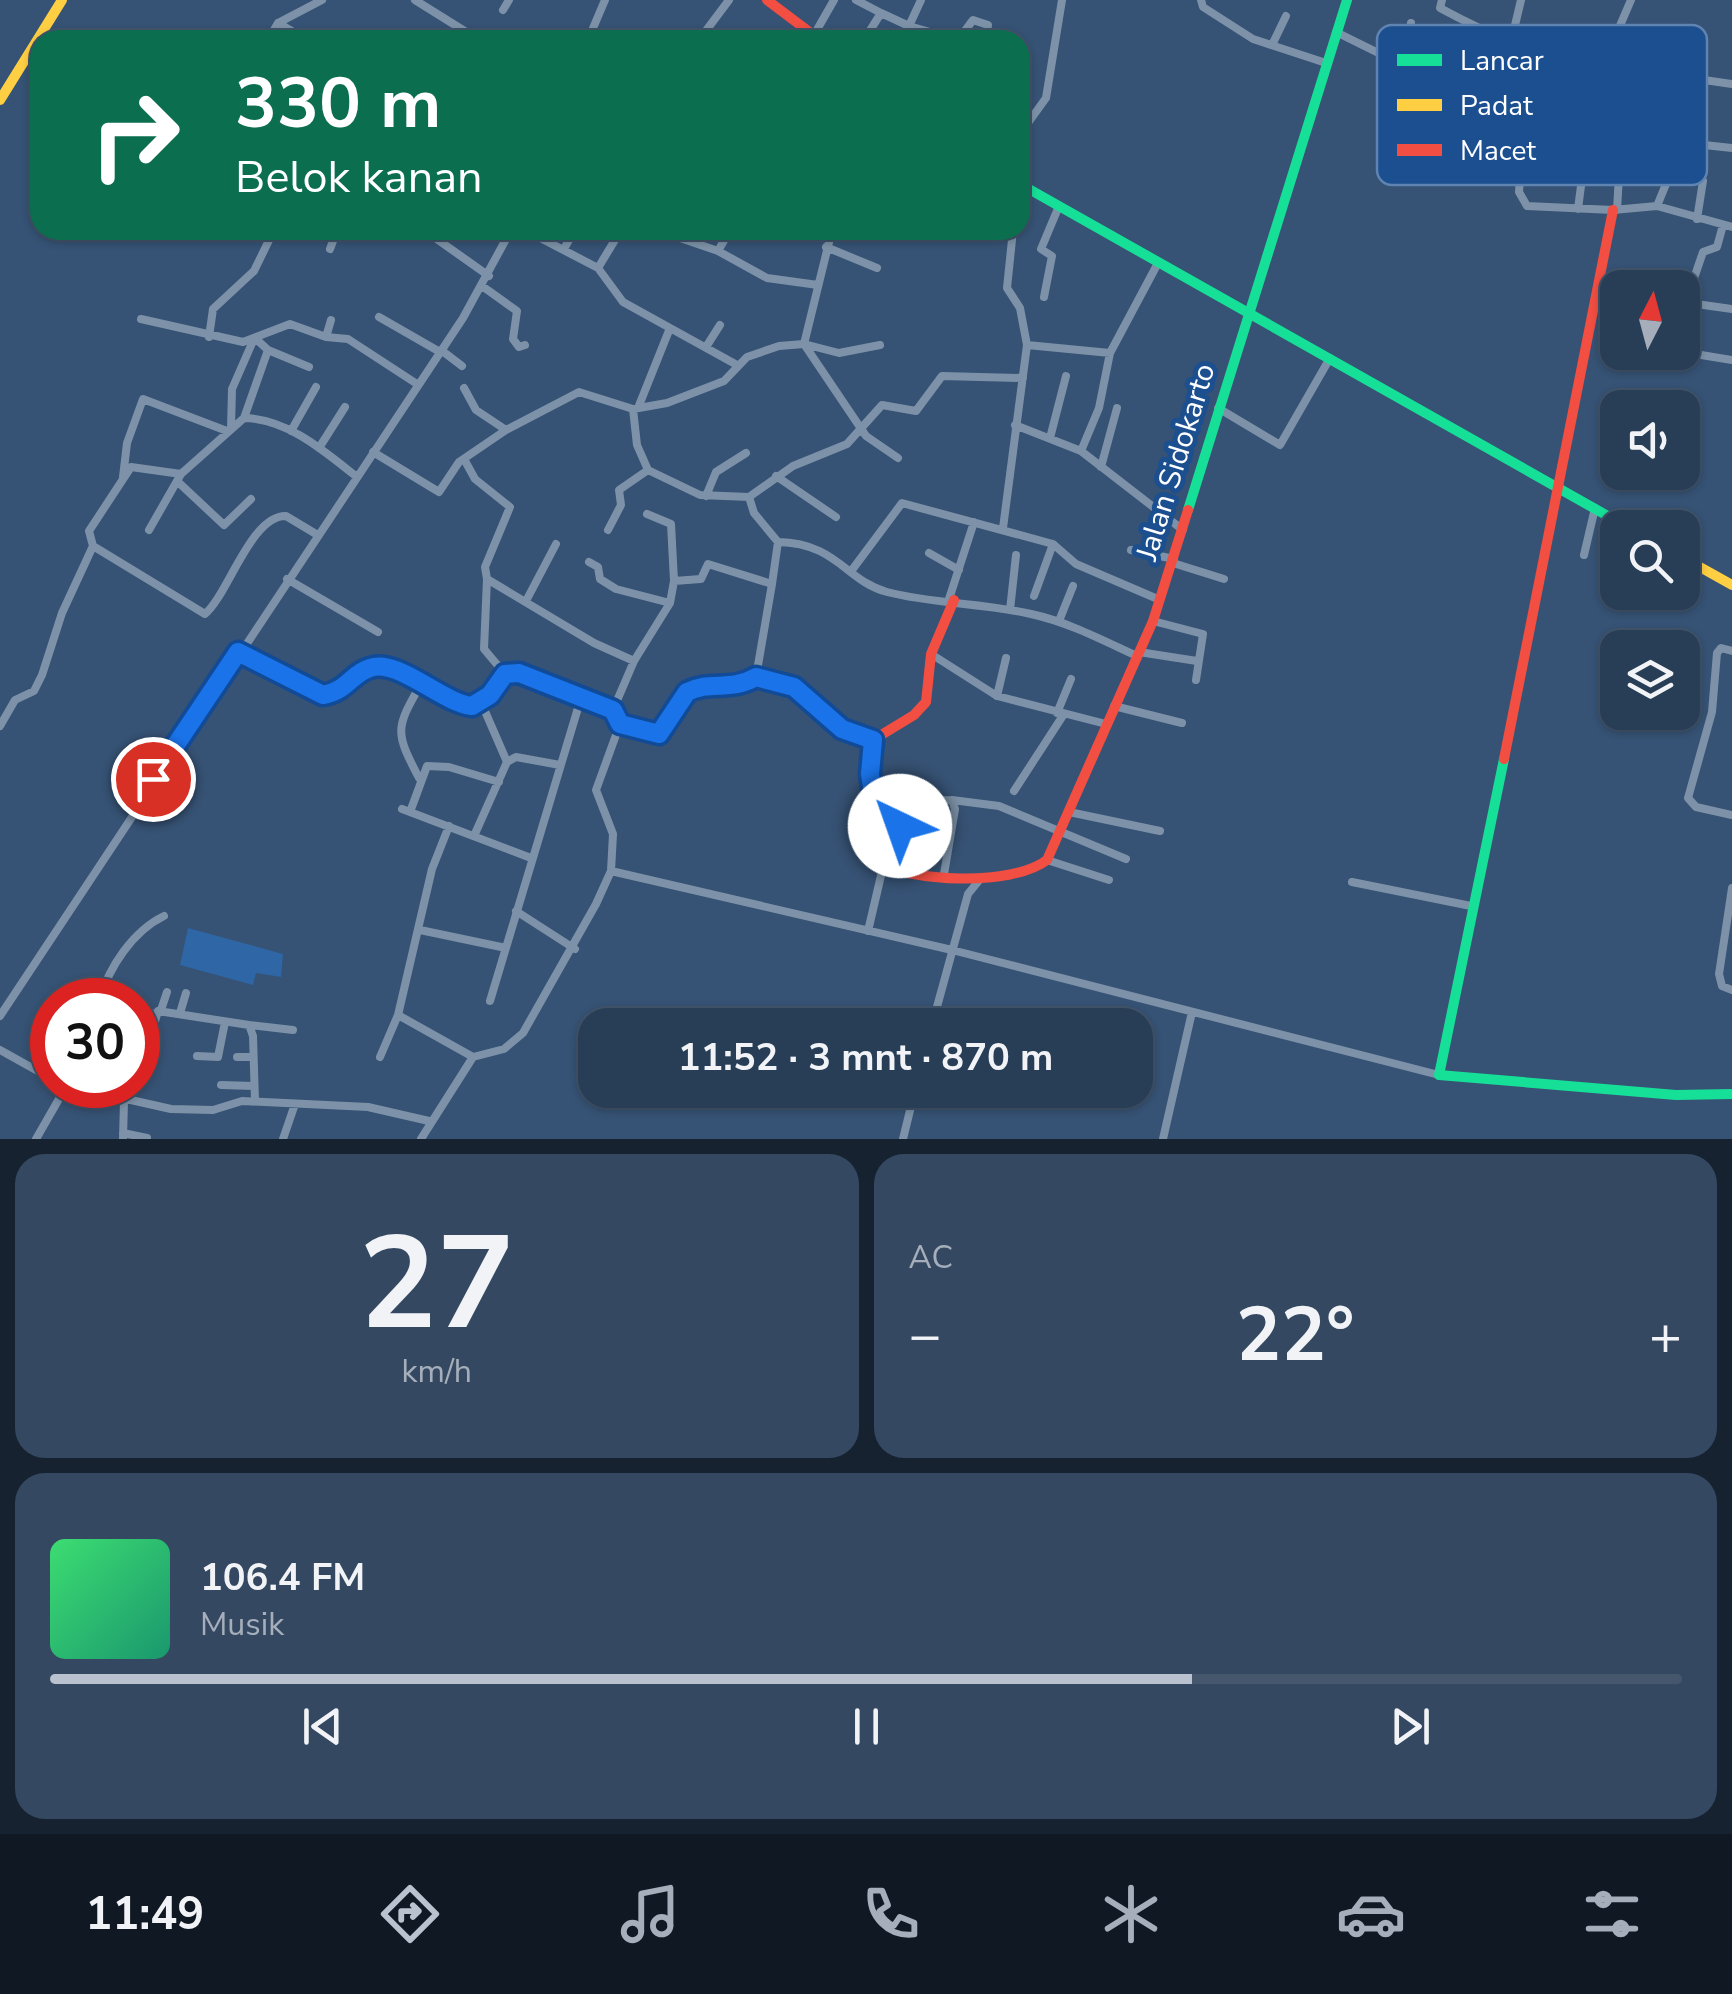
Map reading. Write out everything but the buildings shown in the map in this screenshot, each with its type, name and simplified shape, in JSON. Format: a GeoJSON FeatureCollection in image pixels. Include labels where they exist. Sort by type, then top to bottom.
{"type":"FeatureCollection","features":[{"type":"Feature","properties":{"kind":"street"},"geometry":{"type":"LineString","coordinates":[[43,30],[62,0]]}},
{"type":"Feature","properties":{"kind":"street"},"geometry":{"type":"LineString","coordinates":[[274,30],[278,23],[322,0]]}},
{"type":"Feature","properties":{"kind":"street"},"geometry":{"type":"LineString","coordinates":[[415,0],[463,30]]}},
{"type":"Feature","properties":{"kind":"street"},"geometry":{"type":"LineString","coordinates":[[503,10],[509,0]]}},
{"type":"Feature","properties":{"kind":"street"},"geometry":{"type":"LineString","coordinates":[[592,0],[604,2],[592,30]]}},
{"type":"Feature","properties":{"kind":"street"},"geometry":{"type":"LineString","coordinates":[[706,30],[729,0]]}},
{"type":"Feature","properties":{"kind":"street"},"geometry":{"type":"LineString","coordinates":[[768,0],[808,30]]}},
{"type":"Feature","properties":{"kind":"street"},"geometry":{"type":"LineString","coordinates":[[820,30],[834,0]]}},
{"type":"Feature","properties":{"kind":"street"},"geometry":{"type":"LineString","coordinates":[[856,0],[915,30]]}},
{"type":"Feature","properties":{"kind":"street"},"geometry":{"type":"LineString","coordinates":[[910,30],[921,0]]}},
{"type":"Feature","properties":{"kind":"street"},"geometry":{"type":"LineString","coordinates":[[1030,120],[1046,98],[1062,0]]}},
{"type":"Feature","properties":{"kind":"street"},"geometry":{"type":"LineString","coordinates":[[1201,0],[1203,7],[1228,24],[1326,64]]}},
{"type":"Feature","properties":{"kind":"street","name":"Jalan Sidokarto"},"geometry":{"type":"LineString","coordinates":[[1048,860],[1154,621],[1347,0]]}},
{"type":"Feature","properties":{"kind":"street"},"geometry":{"type":"LineString","coordinates":[[1442,0],[1440,8],[1477,25]]}},
{"type":"Feature","properties":{"kind":"street"},"geometry":{"type":"LineString","coordinates":[[1515,25],[1522,0]]}},
{"type":"Feature","properties":{"kind":"street"},"geometry":{"type":"LineString","coordinates":[[1619,25],[1628,1]]}},
{"type":"Feature","properties":{"kind":"street"},"geometry":{"type":"LineString","coordinates":[[870,30],[881,13]]}},
{"type":"Feature","properties":{"kind":"street"},"geometry":{"type":"LineString","coordinates":[[1272,45],[1286,16]]}},
{"type":"Feature","properties":{"kind":"street"},"geometry":{"type":"LineString","coordinates":[[966,30],[973,20],[988,25],[987,30]]}},
{"type":"Feature","properties":{"kind":"street"},"geometry":{"type":"LineString","coordinates":[[278,23],[290,30]]}},
{"type":"Feature","properties":{"kind":"street"},"geometry":{"type":"LineString","coordinates":[[1336,32],[1377,53]]}},
{"type":"Feature","properties":{"kind":"street"},"geometry":{"type":"LineString","coordinates":[[0,100],[30,52]]}},
{"type":"Feature","properties":{"kind":"street"},"geometry":{"type":"LineString","coordinates":[[1707,81],[1732,84]]}},
{"type":"Feature","properties":{"kind":"street"},"geometry":{"type":"LineString","coordinates":[[1707,144],[1732,148]]}},
{"type":"Feature","properties":{"kind":"street"},"geometry":{"type":"LineString","coordinates":[[1519,185],[1528,206],[1615,210],[1657,206],[1728,226],[1717,247],[1704,252],[1696,270]]}},
{"type":"Feature","properties":{"kind":"street"},"geometry":{"type":"LineString","coordinates":[[1578,208],[1581,185]]}},
{"type":"Feature","properties":{"kind":"street"},"geometry":{"type":"LineString","coordinates":[[1439,1075],[1615,210],[1616,185]]}},
{"type":"Feature","properties":{"kind":"street"},"geometry":{"type":"LineString","coordinates":[[1657,206],[1666,185]]}},
{"type":"Feature","properties":{"kind":"street"},"geometry":{"type":"LineString","coordinates":[[1697,219],[1703,185]]}},
{"type":"Feature","properties":{"kind":"street"},"geometry":{"type":"LineString","coordinates":[[1030,190],[1600,511]]}},
{"type":"Feature","properties":{"kind":"street"},"geometry":{"type":"LineString","coordinates":[[1044,297],[1052,256],[1041,249],[1059,206]]}},
{"type":"Feature","properties":{"kind":"street"},"geometry":{"type":"LineString","coordinates":[[209,337],[213,308],[254,271],[269,240]]}},
{"type":"Feature","properties":{"kind":"street"},"geometry":{"type":"LineString","coordinates":[[330,250],[334,240]]}},
{"type":"Feature","properties":{"kind":"street"},"geometry":{"type":"LineString","coordinates":[[438,240],[489,276]]}},
{"type":"Feature","properties":{"kind":"street"},"geometry":{"type":"LineString","coordinates":[[0,1016],[489,276],[505,240]]}},
{"type":"Feature","properties":{"kind":"street"},"geometry":{"type":"LineString","coordinates":[[547,240],[598,268],[623,302],[738,365]]}},
{"type":"Feature","properties":{"kind":"street"},"geometry":{"type":"LineString","coordinates":[[565,248],[569,240]]}},
{"type":"Feature","properties":{"kind":"street"},"geometry":{"type":"LineString","coordinates":[[598,268],[615,240]]}},
{"type":"Feature","properties":{"kind":"street"},"geometry":{"type":"LineString","coordinates":[[685,240],[718,252],[766,278],[818,286]]}},
{"type":"Feature","properties":{"kind":"street"},"geometry":{"type":"LineString","coordinates":[[718,252],[725,240]]}},
{"type":"Feature","properties":{"kind":"street"},"geometry":{"type":"LineString","coordinates":[[828,240],[804,344],[876,445],[898,458]]}},
{"type":"Feature","properties":{"kind":"street"},"geometry":{"type":"LineString","coordinates":[[1003,528],[1027,344],[1020,308],[1007,288],[1013,240]]}},
{"type":"Feature","properties":{"kind":"street"},"geometry":{"type":"LineString","coordinates":[[826,247],[877,268]]}},
{"type":"Feature","properties":{"kind":"street"},"geometry":{"type":"LineString","coordinates":[[1081,451],[1098,408],[1110,353],[1158,262]]}},
{"type":"Feature","properties":{"kind":"street"},"geometry":{"type":"LineString","coordinates":[[482,286],[517,311],[513,339],[519,347],[525,345]]}},
{"type":"Feature","properties":{"kind":"street"},"geometry":{"type":"LineString","coordinates":[[1700,304],[1732,309]]}},
{"type":"Feature","properties":{"kind":"street"},"geometry":{"type":"LineString","coordinates":[[379,317],[462,366]]}},
{"type":"Feature","properties":{"kind":"street"},"geometry":{"type":"LineString","coordinates":[[141,318],[209,337],[254,340],[285,324],[326,337],[348,339],[417,384]]}},
{"type":"Feature","properties":{"kind":"street"},"geometry":{"type":"LineString","coordinates":[[326,337],[331,320]]}},
{"type":"Feature","properties":{"kind":"street"},"geometry":{"type":"LineString","coordinates":[[706,347],[720,325]]}},
{"type":"Feature","properties":{"kind":"street"},"geometry":{"type":"LineString","coordinates":[[670,328],[636,408],[637,444],[648,470],[706,496],[749,497],[776,476],[828,456],[882,405],[920,408],[934,381],[942,376],[1022,378]]}},
{"type":"Feature","properties":{"kind":"street"},"geometry":{"type":"LineString","coordinates":[[254,340],[309,367]]}},
{"type":"Feature","properties":{"kind":"street"},"geometry":{"type":"LineString","coordinates":[[229,429],[235,379],[254,340]]}},
{"type":"Feature","properties":{"kind":"street"},"geometry":{"type":"LineString","coordinates":[[373,452],[435,492],[442,490],[464,459],[506,430],[582,392],[636,408],[710,388],[738,365],[779,346],[804,344],[839,353],[880,344]]}},
{"type":"Feature","properties":{"kind":"street"},"geometry":{"type":"LineString","coordinates":[[1027,344],[1110,353]]}},
{"type":"Feature","properties":{"kind":"street"},"geometry":{"type":"LineString","coordinates":[[149,530],[179,478],[244,418],[268,350]]}},
{"type":"Feature","properties":{"kind":"street"},"geometry":{"type":"LineString","coordinates":[[1700,353],[1732,360]]}},
{"type":"Feature","properties":{"kind":"street"},"geometry":{"type":"LineString","coordinates":[[1218,408],[1280,445],[1330,358]]}},
{"type":"Feature","properties":{"kind":"street"},"geometry":{"type":"LineString","coordinates":[[1050,438],[1066,376]]}},
{"type":"Feature","properties":{"kind":"street"},"geometry":{"type":"LineString","coordinates":[[291,431],[316,387]]}},
{"type":"Feature","properties":{"kind":"street"},"geometry":{"type":"LineString","coordinates":[[464,388],[476,410],[506,430]]}},
{"type":"Feature","properties":{"kind":"street"},"geometry":{"type":"LineString","coordinates":[[124,477],[126,443],[143,399],[229,429]]}},
{"type":"Feature","properties":{"kind":"street"},"geometry":{"type":"LineString","coordinates":[[319,448],[345,407]]}},
{"type":"Feature","properties":{"kind":"street"},"geometry":{"type":"LineString","coordinates":[[1102,466],[1117,408]]}},
{"type":"Feature","properties":{"kind":"street"},"geometry":{"type":"LineString","coordinates":[[244,418],[270,421],[291,431],[357,476]]}},
{"type":"Feature","properties":{"kind":"street"},"geometry":{"type":"LineString","coordinates":[[1015,425],[1081,451],[1184,530]]}},
{"type":"Feature","properties":{"kind":"street"},"geometry":{"type":"LineString","coordinates":[[706,496],[716,472],[746,453]]}},
{"type":"Feature","properties":{"kind":"street"},"geometry":{"type":"LineString","coordinates":[[464,459],[475,479],[510,507],[486,567],[484,649],[505,674]]}},
{"type":"Feature","properties":{"kind":"street"},"geometry":{"type":"LineString","coordinates":[[0,726],[15,700],[34,690],[42,676],[62,612],[93,546],[89,531],[135,466],[179,478],[222,525],[230,523],[251,499]]}},
{"type":"Feature","properties":{"kind":"street"},"geometry":{"type":"LineString","coordinates":[[608,530],[621,505],[619,490],[648,470]]}},
{"type":"Feature","properties":{"kind":"street"},"geometry":{"type":"LineString","coordinates":[[776,476],[836,516]]}},
{"type":"Feature","properties":{"kind":"street"},"geometry":{"type":"LineString","coordinates":[[749,497],[754,513],[778,542],[756,677]]}},
{"type":"Feature","properties":{"kind":"street"},"geometry":{"type":"LineString","coordinates":[[852,570],[902,503],[1053,544],[1076,564],[1160,600]]}},
{"type":"Feature","properties":{"kind":"street"},"geometry":{"type":"LineString","coordinates":[[1584,555],[1595,508]]}},
{"type":"Feature","properties":{"kind":"street"},"geometry":{"type":"LineString","coordinates":[[613,710],[634,660],[670,604],[674,581],[671,524],[647,514]]}},
{"type":"Feature","properties":{"kind":"street"},"geometry":{"type":"LineString","coordinates":[[93,546],[205,614],[272,519],[286,516],[316,534]]}},
{"type":"Feature","properties":{"kind":"street"},"geometry":{"type":"LineString","coordinates":[[873,740],[924,706],[930,654],[974,522]]}},
{"type":"Feature","properties":{"kind":"street"},"geometry":{"type":"LineString","coordinates":[[778,542],[796,542],[828,553],[883,591],[1059,621],[1138,654],[1197,662]]}},
{"type":"Feature","properties":{"kind":"street"},"geometry":{"type":"LineString","coordinates":[[526,601],[556,544]]}},
{"type":"Feature","properties":{"kind":"street"},"geometry":{"type":"LineString","coordinates":[[1034,596],[1053,544]]}},
{"type":"Feature","properties":{"kind":"street"},"geometry":{"type":"LineString","coordinates":[[1132,550],[1224,578]]}},
{"type":"Feature","properties":{"kind":"street"},"geometry":{"type":"LineString","coordinates":[[928,553],[959,570]]}},
{"type":"Feature","properties":{"kind":"street"},"geometry":{"type":"LineString","coordinates":[[1010,610],[1016,555]]}},
{"type":"Feature","properties":{"kind":"street"},"geometry":{"type":"LineString","coordinates":[[589,562],[598,566],[600,579],[616,589],[670,604]]}},
{"type":"Feature","properties":{"kind":"street"},"geometry":{"type":"LineString","coordinates":[[674,581],[701,579],[705,566],[712,563],[772,584]]}},
{"type":"Feature","properties":{"kind":"street"},"geometry":{"type":"LineString","coordinates":[[1700,568],[1732,585]]}},
{"type":"Feature","properties":{"kind":"street"},"geometry":{"type":"LineString","coordinates":[[486,578],[594,643],[634,660]]}},
{"type":"Feature","properties":{"kind":"street"},"geometry":{"type":"LineString","coordinates":[[286,579],[378,632]]}},
{"type":"Feature","properties":{"kind":"street"},"geometry":{"type":"LineString","coordinates":[[1059,621],[1072,586]]}},
{"type":"Feature","properties":{"kind":"street"},"geometry":{"type":"LineString","coordinates":[[1154,621],[1203,634],[1196,680]]}},
{"type":"Feature","properties":{"kind":"street"},"geometry":{"type":"LineString","coordinates":[[1732,651],[1720,648],[1717,652],[1712,712],[1688,798],[1696,807],[1732,815]]}},
{"type":"Feature","properties":{"kind":"street"},"geometry":{"type":"LineString","coordinates":[[238,652],[323,695],[346,688],[365,670],[376,667],[392,670],[464,705],[481,702],[505,674],[519,673],[613,710],[620,724],[596,790],[612,834],[611,871],[575,949],[514,1043],[473,1056],[421,1139]]}},
{"type":"Feature","properties":{"kind":"street"},"geometry":{"type":"LineString","coordinates":[[930,654],[997,696],[1106,724]]}},
{"type":"Feature","properties":{"kind":"street"},"geometry":{"type":"LineString","coordinates":[[997,696],[1006,658]]}},
{"type":"Feature","properties":{"kind":"street"},"geometry":{"type":"LineString","coordinates":[[620,724],[662,733],[687,692],[705,686],[732,688],[756,677],[794,687],[842,729],[873,740]]}},
{"type":"Feature","properties":{"kind":"street"},"geometry":{"type":"LineString","coordinates":[[1014,791],[1061,714],[1071,679]]}},
{"type":"Feature","properties":{"kind":"street"},"geometry":{"type":"LineString","coordinates":[[419,778],[404,753],[399,730],[421,684]]}},
{"type":"Feature","properties":{"kind":"street"},"geometry":{"type":"LineString","coordinates":[[490,1001],[581,698]]}},
{"type":"Feature","properties":{"kind":"street"},"geometry":{"type":"LineString","coordinates":[[481,702],[507,762]]}},
{"type":"Feature","properties":{"kind":"street"},"geometry":{"type":"LineString","coordinates":[[1114,706],[1182,723]]}},
{"type":"Feature","properties":{"kind":"street"},"geometry":{"type":"LineString","coordinates":[[873,740],[872,860],[884,867],[981,878],[1033,874],[1048,860],[1109,880]]}},
{"type":"Feature","properties":{"kind":"street"},"geometry":{"type":"LineString","coordinates":[[474,836],[507,762],[516,757],[560,765]]}},
{"type":"Feature","properties":{"kind":"street"},"geometry":{"type":"LineString","coordinates":[[499,782],[431,765],[419,778],[406,810],[532,858]]}},
{"type":"Feature","properties":{"kind":"street"},"geometry":{"type":"LineString","coordinates":[[874,801],[900,798],[995,805],[1126,859]]}},
{"type":"Feature","properties":{"kind":"street"},"geometry":{"type":"LineString","coordinates":[[900,798],[900,826],[919,829]]}},
{"type":"Feature","properties":{"kind":"street"},"geometry":{"type":"LineString","coordinates":[[944,874],[955,809],[952,800]]}},
{"type":"Feature","properties":{"kind":"street"},"geometry":{"type":"LineString","coordinates":[[1068,812],[1160,831]]}},
{"type":"Feature","properties":{"kind":"street"},"geometry":{"type":"LineString","coordinates":[[380,1057],[398,1015],[432,870],[449,826]]}},
{"type":"Feature","properties":{"kind":"street"},"geometry":{"type":"LineString","coordinates":[[868,931],[884,867]]}},
{"type":"Feature","properties":{"kind":"street"},"geometry":{"type":"LineString","coordinates":[[611,871],[952,950],[1439,1075],[1470,1081],[1732,1094]]}},
{"type":"Feature","properties":{"kind":"street"},"geometry":{"type":"LineString","coordinates":[[937,1008],[968,894],[981,878]]}},
{"type":"Feature","properties":{"kind":"street"},"geometry":{"type":"LineString","coordinates":[[1352,882],[1471,906]]}},
{"type":"Feature","properties":{"kind":"street"},"geometry":{"type":"LineString","coordinates":[[1732,888],[1719,974],[1722,986],[1732,990]]}},
{"type":"Feature","properties":{"kind":"street"},"geometry":{"type":"LineString","coordinates":[[516,910],[575,949]]}},
{"type":"Feature","properties":{"kind":"street"},"geometry":{"type":"LineString","coordinates":[[106,978],[132,943],[164,916]]}},
{"type":"Feature","properties":{"kind":"street"},"geometry":{"type":"LineString","coordinates":[[420,930],[506,948]]}},
{"type":"Feature","properties":{"kind":"street"},"geometry":{"type":"LineString","coordinates":[[160,1005],[166,992]]}},
{"type":"Feature","properties":{"kind":"street"},"geometry":{"type":"LineString","coordinates":[[180,1013],[186,992]]}},
{"type":"Feature","properties":{"kind":"street"},"geometry":{"type":"LineString","coordinates":[[160,1012],[293,1030]]}},
{"type":"Feature","properties":{"kind":"street"},"geometry":{"type":"LineString","coordinates":[[1163,1139],[1192,1012]]}},
{"type":"Feature","properties":{"kind":"street"},"geometry":{"type":"LineString","coordinates":[[398,1015],[473,1056]]}},
{"type":"Feature","properties":{"kind":"street"},"geometry":{"type":"LineString","coordinates":[[197,1056],[217,1058],[225,1022]]}},
{"type":"Feature","properties":{"kind":"street"},"geometry":{"type":"LineString","coordinates":[[249,1026],[255,1101]]}},
{"type":"Feature","properties":{"kind":"street"},"geometry":{"type":"LineString","coordinates":[[0,1050],[30,1067]]}},
{"type":"Feature","properties":{"kind":"street"},"geometry":{"type":"LineString","coordinates":[[237,1057],[252,1057]]}},
{"type":"Feature","properties":{"kind":"street"},"geometry":{"type":"LineString","coordinates":[[221,1085],[254,1086]]}},
{"type":"Feature","properties":{"kind":"street"},"geometry":{"type":"LineString","coordinates":[[160,1105],[213,1110],[237,1101],[368,1106],[429,1121]]}},
{"type":"Feature","properties":{"kind":"street"},"geometry":{"type":"LineString","coordinates":[[283,1139],[296,1104]]}},
{"type":"Feature","properties":{"kind":"street"},"geometry":{"type":"LineString","coordinates":[[38,1139],[54,1108]]}},
{"type":"Feature","properties":{"kind":"street"},"geometry":{"type":"LineString","coordinates":[[127,1108],[123,1136],[147,1138]]}},
{"type":"Feature","properties":{"kind":"street"},"geometry":{"type":"LineString","coordinates":[[903,1139],[911,1108]]}},
{"type":"Feature","properties":{"kind":"shaded area"},"geometry":{"type":"Polygon","coordinates":[[[188,928],[283,954],[281,977],[256,973],[253,985],[180,965],[188,928]]]}},
{"type":"Feature","properties":{"kind":"traffic: fast"},"geometry":{"type":"LineString","coordinates":[[1188,510],[1347,0]]}},
{"type":"Feature","properties":{"kind":"traffic: fast"},"geometry":{"type":"LineString","coordinates":[[1030,190],[1600,512]]}},
{"type":"Feature","properties":{"kind":"traffic: fast"},"geometry":{"type":"LineString","coordinates":[[1504,759],[1439,1075],[1676,1095],[1732,1094]]}},
{"type":"Feature","properties":{"kind":"traffic: slow"},"geometry":{"type":"LineString","coordinates":[[43,30],[62,0]]}},
{"type":"Feature","properties":{"kind":"traffic: slow"},"geometry":{"type":"LineString","coordinates":[[0,100],[30,52]]}},
{"type":"Feature","properties":{"kind":"traffic: slow"},"geometry":{"type":"LineString","coordinates":[[1700,567],[1732,585]]}},
{"type":"Feature","properties":{"kind":"traffic: jam"},"geometry":{"type":"LineString","coordinates":[[767,0],[807,30]]}},
{"type":"Feature","properties":{"kind":"traffic: jam"},"geometry":{"type":"LineString","coordinates":[[1504,759],[1613,210]]}},
{"type":"Feature","properties":{"kind":"traffic: jam"},"geometry":{"type":"LineString","coordinates":[[954,600],[931,654],[926,702],[914,715],[873,740],[872,861],[911,874],[986,878],[1031,869],[1047,860],[1153,621],[1188,510]]}},
{"type":"Feature","properties":{"kind":"route"},"geometry":{"type":"LineString","coordinates":[[153,779],[238,652],[314,694],[323,695],[346,688],[365,670],[376,667],[392,670],[472,706],[490,695],[505,674],[519,673],[613,710],[620,724],[654,734],[666,731],[687,692],[694,688],[732,688],[756,677],[794,687],[842,729],[873,740],[871,792],[874,801],[900,798],[900,826]]}}]}
